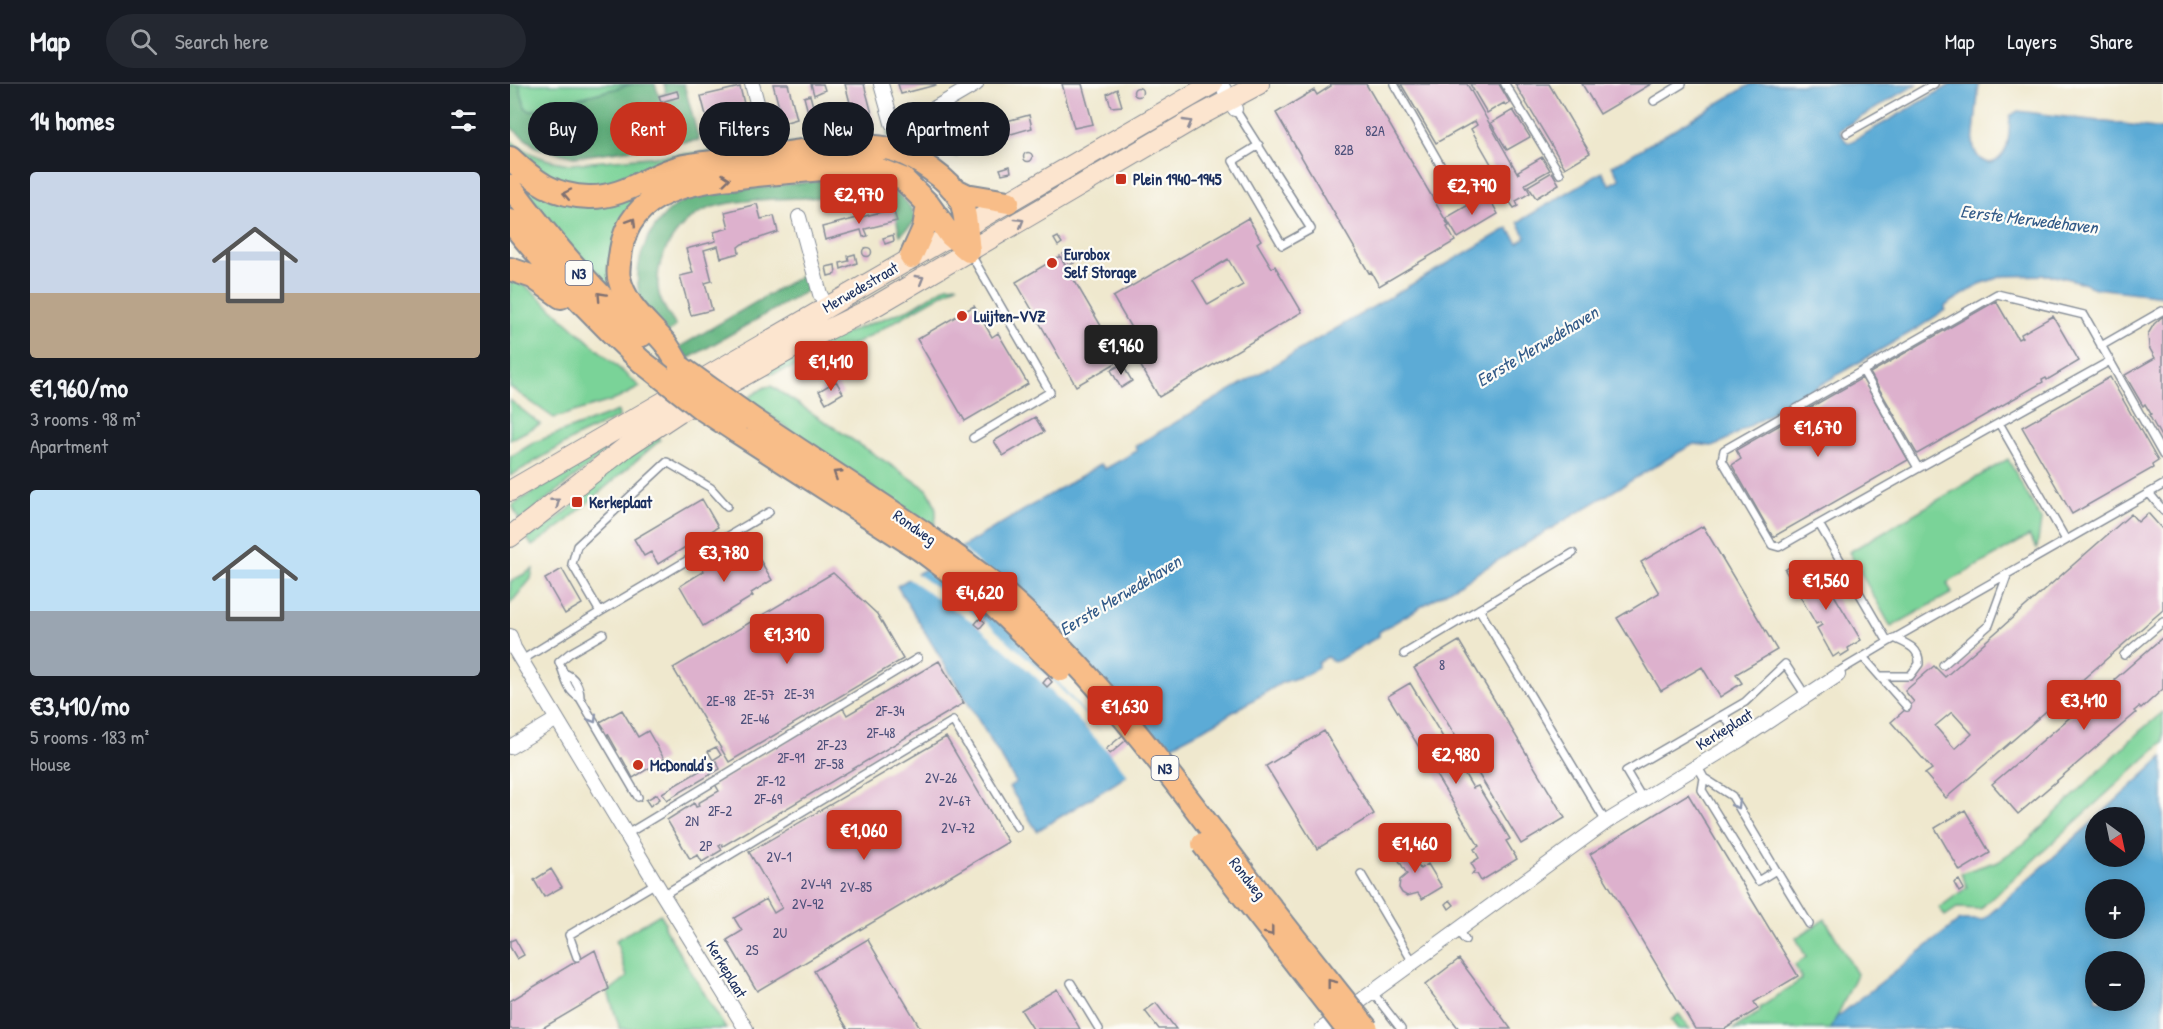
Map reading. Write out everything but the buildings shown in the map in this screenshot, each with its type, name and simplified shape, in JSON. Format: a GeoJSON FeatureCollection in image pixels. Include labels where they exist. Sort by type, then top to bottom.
{"type":"FeatureCollection","features":[{"type":"Feature","properties":{"kind":"main road","name":"Merwedestraat"},"geometry":{"type":"LineString","coordinates":[[510,491],[1212,84]]}},
{"type":"Feature","properties":{"kind":"main road","name":"Merwedestraat"},"geometry":{"type":"LineString","coordinates":[[510,537],[626,447],[678,412],[809,339],[872,308],[1228,97],[1259,84]]}},
{"type":"Feature","properties":{"kind":"main road"},"geometry":{"type":"LineString","coordinates":[[510,158],[547,189],[564,194],[590,197],[621,193],[682,166],[853,147],[883,148],[899,152],[942,177],[952,188],[960,200],[958,231],[969,251]]}},
{"type":"Feature","properties":{"kind":"main road","name":"N3"},"geometry":{"type":"LineString","coordinates":[[656,352],[618,276],[623,238],[633,217],[669,191],[707,181],[856,166],[875,168],[896,175],[958,231]]}},
{"type":"Feature","properties":{"kind":"main road","name":"Rondweg"},"geometry":{"type":"LineString","coordinates":[[510,186],[573,267],[656,352],[701,408],[745,425]]}},
{"type":"Feature","properties":{"kind":"main road"},"geometry":{"type":"LineString","coordinates":[[952,188],[966,195],[1008,202]]}},
{"type":"Feature","properties":{"kind":"main road"},"geometry":{"type":"LineString","coordinates":[[911,257],[924,228],[928,204]]}},
{"type":"Feature","properties":{"kind":"main road","name":"Rondweg"},"geometry":{"type":"LineString","coordinates":[[510,221],[546,267],[582,305],[680,367],[745,425],[1003,592],[1048,634],[1160,762],[1367,1029]]}},
{"type":"Feature","properties":{"kind":"main road","name":"N3"},"geometry":{"type":"LineString","coordinates":[[510,269],[532,277],[559,296],[582,305]]}},
{"type":"Feature","properties":{"kind":"main road","name":"Rondweg"},"geometry":{"type":"LineString","coordinates":[[926,544],[989,601],[1070,680],[1147,770],[1241,895],[1347,1029]]}},
{"type":"Feature","properties":{"kind":"street"},"geometry":{"type":"LineString","coordinates":[[752,84],[757,102]]}},
{"type":"Feature","properties":{"kind":"street"},"geometry":{"type":"LineString","coordinates":[[881,84],[892,123],[906,125],[976,84]]}},
{"type":"Feature","properties":{"kind":"street"},"geometry":{"type":"LineString","coordinates":[[799,217],[820,294],[826,306]]}},
{"type":"Feature","properties":{"kind":"street","name":"Kerkeplaat"},"geometry":{"type":"LineString","coordinates":[[512,642],[659,889],[746,1029]]}},
{"type":"Feature","properties":{"kind":"street","name":"Kerkeplaat"},"geometry":{"type":"LineString","coordinates":[[1322,1029],[1373,993],[1399,981],[1414,964],[1462,936],[1606,822],[1740,740],[1838,675]]}},
{"type":"Feature","properties":{"kind":"street"},"geometry":{"type":"LineString","coordinates":[[510,747],[557,719]]}},
{"type":"Feature","properties":{"kind":"lane"},"geometry":{"type":"LineString","coordinates":[[1394,84],[1454,189]]}},
{"type":"Feature","properties":{"kind":"lane"},"geometry":{"type":"LineString","coordinates":[[1505,84],[1560,174]]}},
{"type":"Feature","properties":{"kind":"lane"},"geometry":{"type":"LineString","coordinates":[[1654,101],[1682,84]]}},
{"type":"Feature","properties":{"kind":"lane"},"geometry":{"type":"LineString","coordinates":[[1847,133],[1934,84]]}},
{"type":"Feature","properties":{"kind":"lane"},"geometry":{"type":"LineString","coordinates":[[1228,97],[1259,145],[1311,229],[1282,245],[1233,161],[1259,145]]}},
{"type":"Feature","properties":{"kind":"lane"},"geometry":{"type":"LineString","coordinates":[[969,251],[1050,392],[973,438]]}},
{"type":"Feature","properties":{"kind":"lane"},"geometry":{"type":"LineString","coordinates":[[2110,361],[1779,547],[1772,545],[1722,459],[1724,450],[1997,294],[2084,315],[2101,346],[2110,361],[2163,455]]}},
{"type":"Feature","properties":{"kind":"lane"},"geometry":{"type":"LineString","coordinates":[[2101,346],[2162,311]]}},
{"type":"Feature","properties":{"kind":"lane"},"geometry":{"type":"LineString","coordinates":[[1863,371],[1918,468]]}},
{"type":"Feature","properties":{"kind":"lane"},"geometry":{"type":"LineString","coordinates":[[1999,423],[2066,540]]}},
{"type":"Feature","properties":{"kind":"lane"},"geometry":{"type":"LineString","coordinates":[[600,612],[572,564],[577,546],[667,462],[711,488],[727,506]]}},
{"type":"Feature","properties":{"kind":"lane","name":"Kerkeplaat"},"geometry":{"type":"LineString","coordinates":[[1838,675],[1841,670],[1891,640],[2163,485]]}},
{"type":"Feature","properties":{"kind":"lane"},"geometry":{"type":"LineString","coordinates":[[2149,493],[2163,510]]}},
{"type":"Feature","properties":{"kind":"lane"},"geometry":{"type":"LineString","coordinates":[[522,660],[769,512]]}},
{"type":"Feature","properties":{"kind":"lane"},"geometry":{"type":"LineString","coordinates":[[1819,524],[1891,640],[1916,650],[1919,664],[1914,673],[1880,676]]}},
{"type":"Feature","properties":{"kind":"lane"},"geometry":{"type":"LineString","coordinates":[[1404,654],[1574,553]]}},
{"type":"Feature","properties":{"kind":"lane"},"geometry":{"type":"LineString","coordinates":[[1943,665],[1989,625],[2008,573]]}},
{"type":"Feature","properties":{"kind":"lane"},"geometry":{"type":"LineString","coordinates":[[1479,609],[1606,822]]}},
{"type":"Feature","properties":{"kind":"lane"},"geometry":{"type":"LineString","coordinates":[[2124,656],[2163,622]]}},
{"type":"Feature","properties":{"kind":"lane"},"geometry":{"type":"LineString","coordinates":[[603,634],[560,660],[560,663],[564,681],[573,694],[580,698],[638,797]]}},
{"type":"Feature","properties":{"kind":"lane"},"geometry":{"type":"LineString","coordinates":[[1863,657],[1907,707]]}},
{"type":"Feature","properties":{"kind":"lane"},"geometry":{"type":"LineString","coordinates":[[627,834],[918,658]]}},
{"type":"Feature","properties":{"kind":"lane"},"geometry":{"type":"LineString","coordinates":[[1642,798],[1626,771],[1745,702],[1785,664],[1806,696]]}},
{"type":"Feature","properties":{"kind":"lane"},"geometry":{"type":"LineString","coordinates":[[1724,715],[1740,740]]}},
{"type":"Feature","properties":{"kind":"lane"},"geometry":{"type":"LineString","coordinates":[[577,957],[569,935],[659,889],[953,721],[1017,827]]}},
{"type":"Feature","properties":{"kind":"lane"},"geometry":{"type":"LineString","coordinates":[[1697,765],[1704,778],[1732,796],[1809,924]]}},
{"type":"Feature","properties":{"kind":"lane"},"geometry":{"type":"LineString","coordinates":[[1704,778],[1702,790],[1758,881],[1776,870]]}},
{"type":"Feature","properties":{"kind":"lane"},"geometry":{"type":"LineString","coordinates":[[1361,874],[1414,964]]}},
{"type":"Feature","properties":{"kind":"lane"},"geometry":{"type":"LineString","coordinates":[[1071,983],[1099,1029]]}},
{"type":"Feature","properties":{"kind":"lane"},"geometry":{"type":"LineString","coordinates":[[1373,993],[1401,1029]]}},
{"type":"Feature","properties":{"kind":"green space"},"geometry":{"type":"Polygon","coordinates":[[[510,84],[519,84],[525,107],[528,109],[528,141],[510,127],[510,84]]]}},
{"type":"Feature","properties":{"kind":"green space"},"geometry":{"type":"Polygon","coordinates":[[[519,84],[633,84],[564,102],[528,102],[528,109],[525,107],[519,84]]]}},
{"type":"Feature","properties":{"kind":"green space"},"geometry":{"type":"Polygon","coordinates":[[[633,84],[655,84],[659,96],[666,93],[664,84],[684,84],[699,140],[687,142],[687,102],[610,102],[610,152],[598,154],[598,102],[564,102],[633,84]]]}},
{"type":"Feature","properties":{"kind":"green space"},"geometry":{"type":"Polygon","coordinates":[[[1209,95],[1211,101],[1080,178],[1077,174],[1108,150],[1209,95]]]}},
{"type":"Feature","properties":{"kind":"green space"},"geometry":{"type":"Polygon","coordinates":[[[510,140],[528,152],[528,156],[538,156],[570,164],[660,156],[687,156],[687,154],[699,152],[699,156],[770,156],[614,189],[552,183],[510,151],[510,140]]]}},
{"type":"Feature","properties":{"kind":"green space"},"geometry":{"type":"Polygon","coordinates":[[[802,143],[802,149],[790,152],[790,144],[802,143]]]}},
{"type":"Feature","properties":{"kind":"green space"},"geometry":{"type":"Polygon","coordinates":[[[688,176],[639,206],[617,301],[555,231],[521,185],[525,181],[553,196],[688,176]]]}},
{"type":"Feature","properties":{"kind":"green space"},"geometry":{"type":"Polygon","coordinates":[[[854,178],[874,182],[892,190],[907,202],[917,220],[900,235],[891,197],[880,196],[735,202],[701,212],[679,230],[664,254],[658,280],[659,294],[676,326],[662,338],[640,298],[639,266],[650,236],[670,210],[683,201],[703,193],[854,178]]]}},
{"type":"Feature","properties":{"kind":"green space"},"geometry":{"type":"Polygon","coordinates":[[[807,272],[812,288],[689,358],[676,349],[807,272]]]}},
{"type":"Feature","properties":{"kind":"green space"},"geometry":{"type":"Polygon","coordinates":[[[510,279],[531,290],[640,387],[617,399],[554,418],[510,387],[510,279]]]}},
{"type":"Feature","properties":{"kind":"green space"},"geometry":{"type":"Polygon","coordinates":[[[958,285],[859,342],[824,359],[770,374],[768,370],[811,346],[912,308],[947,286],[958,285]]]}},
{"type":"Feature","properties":{"kind":"green space"},"geometry":{"type":"Polygon","coordinates":[[[771,386],[927,489],[936,509],[933,530],[746,399],[765,387],[771,386]]]}},
{"type":"Feature","properties":{"kind":"green space"},"geometry":{"type":"Polygon","coordinates":[[[510,400],[540,424],[510,440],[510,400]]]}},
{"type":"Feature","properties":{"kind":"green space"},"geometry":{"type":"Polygon","coordinates":[[[618,411],[619,417],[580,435],[510,476],[510,457],[535,442],[618,411]]]}},
{"type":"Feature","properties":{"kind":"green space"},"geometry":{"type":"Polygon","coordinates":[[[657,434],[660,440],[562,525],[532,546],[527,538],[552,523],[581,499],[601,473],[657,434]]]}},
{"type":"Feature","properties":{"kind":"green space"},"geometry":{"type":"Polygon","coordinates":[[[604,450],[606,452],[520,521],[512,505],[604,450]]]}},
{"type":"Feature","properties":{"kind":"green space"},"geometry":{"type":"Polygon","coordinates":[[[2008,459],[2041,520],[2037,549],[2029,536],[1947,583],[1952,593],[1891,627],[1849,552],[2008,459]]]}},
{"type":"Feature","properties":{"kind":"green space"},"geometry":{"type":"Polygon","coordinates":[[[533,569],[531,579],[510,604],[510,582],[533,569]]]}},
{"type":"Feature","properties":{"kind":"green space"},"geometry":{"type":"Polygon","coordinates":[[[2163,712],[2163,742],[2092,807],[2085,807],[2085,813],[1980,909],[1957,908],[1945,916],[1939,908],[1967,887],[1961,873],[1998,861],[2025,843],[2140,731],[2163,712]]]}},
{"type":"Feature","properties":{"kind":"green space"},"geometry":{"type":"Polygon","coordinates":[[[660,914],[665,922],[664,927],[726,1029],[620,1029],[608,992],[627,977],[616,940],[660,914]]]}},
{"type":"Feature","properties":{"kind":"green space"},"geometry":{"type":"Polygon","coordinates":[[[1825,919],[1857,974],[1831,1029],[1733,1029],[1760,1012],[1760,1008],[1802,979],[1795,965],[1806,957],[1796,938],[1825,919]]]}},
{"type":"Feature","properties":{"kind":"green space"},"geometry":{"type":"Polygon","coordinates":[[[1679,1014],[1690,1029],[1678,1029],[1671,1020],[1679,1014]]]}},
{"type":"Feature","properties":{"kind":"water","name":"Eerste Merwedehaven"},"geometry":{"type":"Polygon","coordinates":[[[1751,84],[1917,84],[1839,130],[1849,143],[1952,84],[1979,84],[1973,144],[1977,155],[1989,163],[1994,162],[2003,154],[2009,136],[2010,116],[2018,111],[2163,129],[2163,296],[2095,288],[2054,275],[2003,276],[1980,284],[1945,306],[1945,310],[1918,328],[1717,445],[1694,444],[1677,453],[1379,632],[1379,636],[1339,660],[1334,662],[1327,657],[1318,663],[1318,667],[1309,674],[1281,683],[1215,723],[1171,746],[1037,831],[1009,787],[1016,782],[897,586],[1101,464],[1105,469],[1137,451],[1135,446],[1508,228],[1518,243],[1526,237],[1518,222],[1602,172],[1610,185],[1620,179],[1612,166],[1751,84]]]}},
{"type":"Feature","properties":{"kind":"water"},"geometry":{"type":"Polygon","coordinates":[[[2163,757],[2163,1029],[1831,1029],[1836,1018],[1960,920],[1983,920],[2085,829],[2085,867],[2145,867],[2145,807],[2109,807],[2163,757]]]}},
{"type":"Feature","properties":{"kind":"pier"},"geometry":{"type":"Polygon","coordinates":[[[960,545],[1166,753],[1130,778],[1048,688],[976,624],[907,578],[915,573],[986,622],[1053,681],[1103,734],[1039,660],[960,545]]]}},
{"type":"Feature","properties":{"kind":"place","name":"Plein 1940-1945"},"geometry":{"type":"Point","coordinates":[1121,179]}},
{"type":"Feature","properties":{"kind":"place","name":"Eurobox Self Storage"},"geometry":{"type":"Point","coordinates":[1052,263]}},
{"type":"Feature","properties":{"kind":"place","name":"Luijten-VVZ"},"geometry":{"type":"Point","coordinates":[962,316]}},
{"type":"Feature","properties":{"kind":"place","name":"Kerkeplaat"},"geometry":{"type":"Point","coordinates":[577,502]}},
{"type":"Feature","properties":{"kind":"place","name":"McDonald's"},"geometry":{"type":"Point","coordinates":[638,765]}}]}
